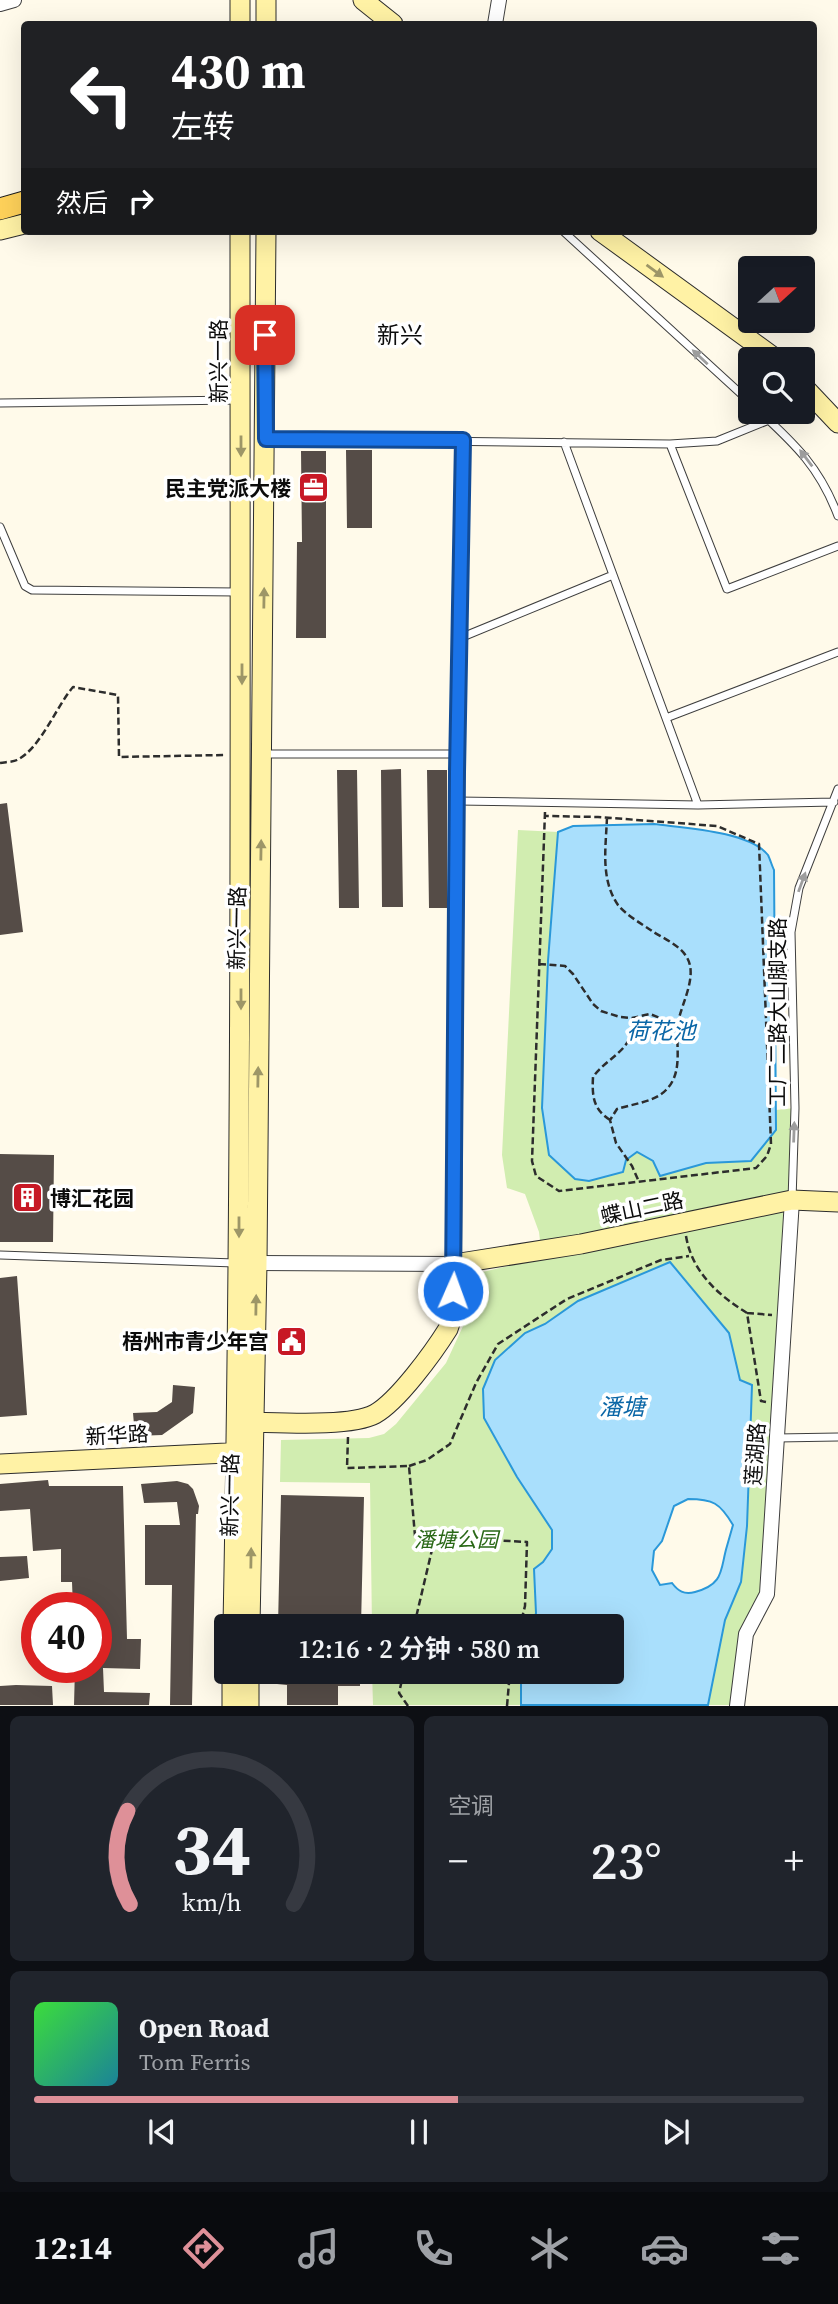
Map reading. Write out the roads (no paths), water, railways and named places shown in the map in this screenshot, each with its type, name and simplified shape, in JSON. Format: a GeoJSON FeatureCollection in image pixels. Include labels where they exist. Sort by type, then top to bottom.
{"type":"FeatureCollection","features":[{"type":"Feature","properties":{"kind":"main road"},"geometry":{"type":"LineString","coordinates":[[240,0],[240,21]]}},
{"type":"Feature","properties":{"kind":"main road"},"geometry":{"type":"LineString","coordinates":[[266,0],[266,21]]}},
{"type":"Feature","properties":{"kind":"main road"},"geometry":{"type":"LineString","coordinates":[[363,0],[389,21]]}},
{"type":"Feature","properties":{"kind":"main road"},"geometry":{"type":"LineString","coordinates":[[0,199],[21,194]]}},
{"type":"Feature","properties":{"kind":"main road"},"geometry":{"type":"LineString","coordinates":[[0,209],[21,203]]}},
{"type":"Feature","properties":{"kind":"main road"},"geometry":{"type":"LineString","coordinates":[[0,219],[21,213]]}},
{"type":"Feature","properties":{"kind":"main road"},"geometry":{"type":"LineString","coordinates":[[0,230],[21,225]]}},
{"type":"Feature","properties":{"kind":"main road","name":"新兴一路"},"geometry":{"type":"LineString","coordinates":[[240,235],[241,592],[252,754]]}},
{"type":"Feature","properties":{"kind":"main road","name":"新兴一路"},"geometry":{"type":"LineString","coordinates":[[250,1614],[245,1422],[252,754],[266,439],[266,235]]}},
{"type":"Feature","properties":{"kind":"main road"},"geometry":{"type":"LineString","coordinates":[[606,235],[760,347]]}},
{"type":"Feature","properties":{"kind":"main road"},"geometry":{"type":"LineString","coordinates":[[815,399],[838,423]]}},
{"type":"Feature","properties":{"kind":"main road","name":"蝶山二路"},"geometry":{"type":"LineString","coordinates":[[454,1264],[581,1244],[792,1200],[838,1202]]}},
{"type":"Feature","properties":{"kind":"main road"},"geometry":{"type":"LineString","coordinates":[[245,1422],[348,1422],[376,1413],[391,1401],[448,1329],[452,1317],[454,1264]]}},
{"type":"Feature","properties":{"kind":"main road","name":"新兴一路"},"geometry":{"type":"LineString","coordinates":[[234,1614],[245,1452]]}},
{"type":"Feature","properties":{"kind":"main road","name":"新华路"},"geometry":{"type":"LineString","coordinates":[[0,1464],[245,1452]]}},
{"type":"Feature","properties":{"kind":"main road"},"geometry":{"type":"LineString","coordinates":[[232,1684],[232,1706]]}},
{"type":"Feature","properties":{"kind":"main road"},"geometry":{"type":"LineString","coordinates":[[248,1706],[249,1684]]}},
{"type":"Feature","properties":{"kind":"street"},"geometry":{"type":"LineString","coordinates":[[0,4],[14,0]]}},
{"type":"Feature","properties":{"kind":"street"},"geometry":{"type":"LineString","coordinates":[[496,21],[499,0]]}},
{"type":"Feature","properties":{"kind":"street"},"geometry":{"type":"LineString","coordinates":[[454,1264],[463,440]]}},
{"type":"Feature","properties":{"kind":"street","name":"莲湖路"},"geometry":{"type":"LineString","coordinates":[[737,1706],[746,1634],[767,1594],[792,1200]]}},
{"type":"Feature","properties":{"kind":"street","name":"蝶山二路"},"geometry":{"type":"LineString","coordinates":[[248,1263],[454,1264]]}},
{"type":"Feature","properties":{"kind":"lane"},"geometry":{"type":"LineString","coordinates":[[567,235],[738,391]]}},
{"type":"Feature","properties":{"kind":"lane"},"geometry":{"type":"LineString","coordinates":[[0,403],[241,400]]}},
{"type":"Feature","properties":{"kind":"lane"},"geometry":{"type":"LineString","coordinates":[[266,439],[670,444],[717,441],[761,424]]}},
{"type":"Feature","properties":{"kind":"lane"},"geometry":{"type":"LineString","coordinates":[[773,424],[796,444],[816,471],[838,516]]}},
{"type":"Feature","properties":{"kind":"lane"},"geometry":{"type":"LineString","coordinates":[[564,442],[698,805]]}},
{"type":"Feature","properties":{"kind":"lane"},"geometry":{"type":"LineString","coordinates":[[670,444],[727,589],[838,546]]}},
{"type":"Feature","properties":{"kind":"lane"},"geometry":{"type":"LineString","coordinates":[[0,527],[25,586],[32,590],[241,592]]}},
{"type":"Feature","properties":{"kind":"lane"},"geometry":{"type":"LineString","coordinates":[[460,638],[613,575]]}},
{"type":"Feature","properties":{"kind":"lane"},"geometry":{"type":"LineString","coordinates":[[666,718],[838,652]]}},
{"type":"Feature","properties":{"kind":"lane"},"geometry":{"type":"LineString","coordinates":[[252,754],[458,754]]}},
{"type":"Feature","properties":{"kind":"lane","name":"工厂二路大山脚支路"},"geometry":{"type":"LineString","coordinates":[[792,1200],[795,1108],[791,932],[799,888],[838,789]]}},
{"type":"Feature","properties":{"kind":"lane"},"geometry":{"type":"LineString","coordinates":[[458,801],[698,805],[834,802]]}},
{"type":"Feature","properties":{"kind":"lane"},"geometry":{"type":"LineString","coordinates":[[0,1255],[248,1263]]}},
{"type":"Feature","properties":{"kind":"lane"},"geometry":{"type":"LineString","coordinates":[[777,1438],[838,1437]]}},
{"type":"Feature","properties":{"kind":"water","name":"荷花池"},"geometry":{"type":"Polygon","coordinates":[[[654,824],[698,829],[746,841],[768,855],[774,870],[776,1130],[751,1161],[706,1163],[660,1176],[653,1161],[637,1152],[626,1160],[623,1172],[589,1181],[575,1179],[549,1155],[542,1108],[548,961],[558,832],[573,826],[654,824]]]}},
{"type":"Feature","properties":{"kind":"water","name":"潘塘"},"geometry":{"type":"Polygon","coordinates":[[[670,1262],[729,1333],[740,1380],[752,1385],[747,1526],[741,1582],[725,1620],[708,1705],[521,1705],[521,1684],[624,1684],[624,1614],[536,1614],[534,1569],[552,1549],[552,1530],[517,1477],[484,1418],[483,1389],[495,1360],[525,1333],[545,1324],[578,1301],[670,1262]],[[688,1499],[674,1506],[662,1541],[654,1551],[652,1570],[660,1585],[672,1583],[684,1593],[695,1592],[712,1585],[720,1575],[733,1525],[720,1507],[710,1501],[688,1499]]]}},
{"type":"Feature","properties":{"kind":"place","name":"民主党派大楼"},"geometry":{"type":"Point","coordinates":[314,488]}},
{"type":"Feature","properties":{"kind":"place","name":"博汇花园"},"geometry":{"type":"Point","coordinates":[27,1198]}},
{"type":"Feature","properties":{"kind":"place","name":"梧州市青少年宫"},"geometry":{"type":"Point","coordinates":[292,1341]}},
{"type":"Feature","properties":{"kind":"district","name":"新兴"},"geometry":{"type":"Point","coordinates":[400,335]}},
{"type":"Feature","properties":{"kind":"park label","name":"潘塘公园"},"geometry":{"type":"Point","coordinates":[456,1539]}}]}
